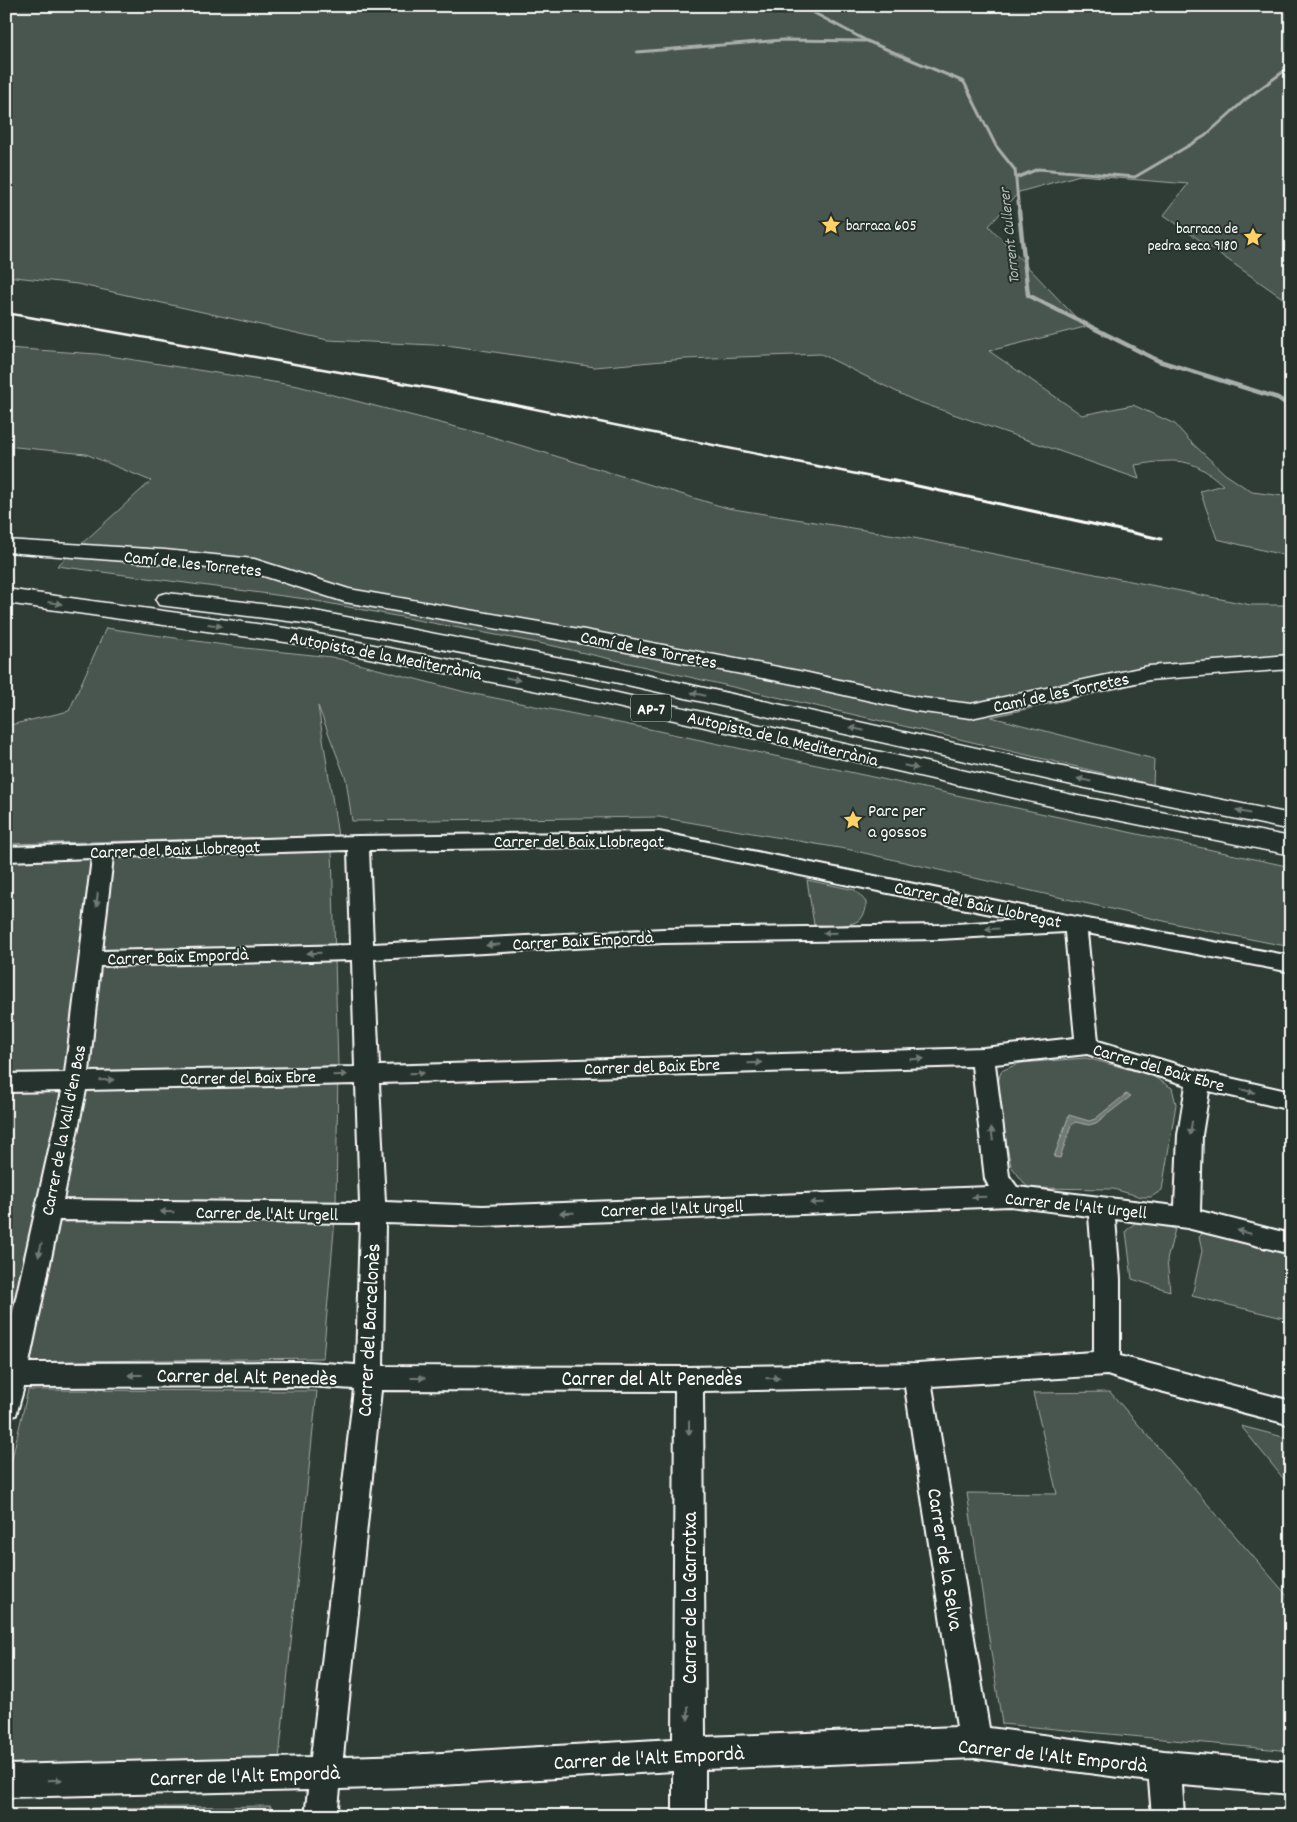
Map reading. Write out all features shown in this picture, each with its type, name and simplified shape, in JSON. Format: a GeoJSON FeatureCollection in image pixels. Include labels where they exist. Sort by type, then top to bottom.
{"type":"FeatureCollection","features":[{"type":"Feature","properties":{"kind":"main road","name":"Camí de les Torretes"},"geometry":{"type":"LineString","coordinates":[[6,546],[165,557],[254,566],[345,595],[595,638],[804,679],[916,704],[971,711],[1149,673],[1291,662]]}},
{"type":"Feature","properties":{"kind":"main road","name":"Autopista de la Mediterrània"},"geometry":{"type":"LineString","coordinates":[[6,580],[304,616],[614,675],[1081,780],[1291,822]]}},
{"type":"Feature","properties":{"kind":"main road","name":"Autopista de la Mediterrània"},"geometry":{"type":"LineString","coordinates":[[6,596],[302,638],[604,697],[1077,804],[1291,846]]}},
{"type":"Feature","properties":{"kind":"street","name":"Carrer del Baix Llobregat"},"geometry":{"type":"LineString","coordinates":[[6,854],[358,843],[659,839],[1076,924],[1291,964]]}},
{"type":"Feature","properties":{"kind":"street","name":"Carrer del Barcelonès"},"geometry":{"type":"LineString","coordinates":[[321,1816],[369,1378],[373,1212],[358,843]]}},
{"type":"Feature","properties":{"kind":"street","name":"Carrer de la Vall d'en Bas"},"geometry":{"type":"LineString","coordinates":[[6,1406],[10,1375],[76,1081],[103,852]]}},
{"type":"Feature","properties":{"kind":"street","name":"Carrer Baix Empordà"},"geometry":{"type":"LineString","coordinates":[[90,959],[363,952],[662,936],[940,932],[1076,924]]}},
{"type":"Feature","properties":{"kind":"street"},"geometry":{"type":"LineString","coordinates":[[1076,924],[1077,955],[1087,1046]]}},
{"type":"Feature","properties":{"kind":"street","name":"Carrer del Baix Ebre"},"geometry":{"type":"LineString","coordinates":[[6,1083],[368,1075],[983,1057],[1087,1046],[1199,1080],[1291,1101]]}},
{"type":"Feature","properties":{"kind":"street"},"geometry":{"type":"LineString","coordinates":[[983,1057],[997,1179],[1010,1196]]}},
{"type":"Feature","properties":{"kind":"street"},"geometry":{"type":"LineString","coordinates":[[1187,1218],[1190,1135],[1199,1080]]}},
{"type":"Feature","properties":{"kind":"street","name":"Carrer de l'Alt Urgell"},"geometry":{"type":"LineString","coordinates":[[48,1210],[343,1214],[373,1212],[483,1216],[1010,1196],[1187,1218],[1291,1244]]}},
{"type":"Feature","properties":{"kind":"street"},"geometry":{"type":"LineString","coordinates":[[1101,1206],[1107,1279],[1107,1362]]}},
{"type":"Feature","properties":{"kind":"street","name":"Carrer del Alt Penedès"},"geometry":{"type":"LineString","coordinates":[[10,1375],[307,1374],[369,1378],[689,1379],[917,1375],[1107,1362],[1145,1375],[1291,1413]]}},
{"type":"Feature","properties":{"kind":"street","name":"Carrer de la Selva"},"geometry":{"type":"LineString","coordinates":[[917,1375],[975,1742]]}},
{"type":"Feature","properties":{"kind":"street","name":"Carrer de la Garrotxa"},"geometry":{"type":"LineString","coordinates":[[689,1379],[689,1816]]}},
{"type":"Feature","properties":{"kind":"street","name":"Carrer de l'Alt Empordà"},"geometry":{"type":"LineString","coordinates":[[6,1781],[417,1770],[688,1754],[975,1742],[1164,1767],[1291,1778]]}},
{"type":"Feature","properties":{"kind":"street"},"geometry":{"type":"LineString","coordinates":[[1164,1767],[1168,1816]]}},
{"type":"Feature","properties":{"kind":"shaded area"},"geometry":{"type":"Polygon","coordinates":[[[6,6],[1291,6],[1291,304],[1164,215],[1188,184],[1080,175],[1019,192],[989,226],[1085,327],[989,351],[1082,415],[1133,405],[1175,424],[1225,474],[1252,492],[1291,497],[1291,557],[1217,539],[1200,491],[1223,485],[1192,464],[1172,461],[1135,465],[1139,479],[913,400],[821,354],[685,359],[595,367],[454,346],[328,340],[77,284],[6,276],[6,6]]]}},
{"type":"Feature","properties":{"kind":"shaded area"},"geometry":{"type":"Polygon","coordinates":[[[6,348],[97,354],[298,386],[483,434],[727,508],[914,538],[1251,605],[1291,605],[1291,653],[1239,661],[991,717],[1154,759],[1153,785],[554,646],[306,599],[57,566],[151,481],[86,454],[6,446],[6,348]]]}},
{"type":"Feature","properties":{"kind":"shaded area"},"geometry":{"type":"Polygon","coordinates":[[[106,628],[245,648],[332,657],[465,692],[654,730],[1291,867],[1291,947],[1199,929],[851,850],[659,817],[352,821],[346,779],[318,706],[338,836],[6,844],[6,726],[69,711],[106,628]]]}},
{"type":"Feature","properties":{"kind":"shaded area"},"geometry":{"type":"Polygon","coordinates":[[[332,850],[338,1067],[336,1207],[323,1358],[6,1362],[6,859],[332,850]]]}},
{"type":"Feature","properties":{"kind":"shaded area"},"geometry":{"type":"Polygon","coordinates":[[[807,880],[855,890],[866,902],[862,918],[848,924],[814,925],[807,880]]]}},
{"type":"Feature","properties":{"kind":"shaded area"},"geometry":{"type":"Polygon","coordinates":[[[1086,1058],[1151,1075],[1172,1088],[1176,1104],[1162,1190],[1151,1197],[1142,1197],[1113,1189],[1028,1188],[1011,1166],[996,1091],[1001,1071],[1020,1063],[1086,1058]]]}},
{"type":"Feature","properties":{"kind":"shaded area"},"geometry":{"type":"Polygon","coordinates":[[[1126,1094],[1131,1096],[1096,1123],[1089,1125],[1075,1122],[1071,1126],[1060,1158],[1054,1157],[1069,1115],[1089,1121],[1095,1119],[1126,1094]]]}},
{"type":"Feature","properties":{"kind":"shaded area"},"geometry":{"type":"Polygon","coordinates":[[[1138,1220],[1175,1229],[1167,1260],[1170,1291],[1132,1279],[1126,1231],[1138,1220]]]}},
{"type":"Feature","properties":{"kind":"shaded area"},"geometry":{"type":"Polygon","coordinates":[[[1203,1233],[1289,1255],[1286,1262],[1283,1318],[1192,1296],[1202,1251],[1199,1237],[1203,1233]]]}},
{"type":"Feature","properties":{"kind":"shaded area"},"geometry":{"type":"Polygon","coordinates":[[[28,1390],[317,1391],[279,1759],[6,1767],[6,1484],[28,1390]]]}},
{"type":"Feature","properties":{"kind":"shaded area"},"geometry":{"type":"Polygon","coordinates":[[[1110,1392],[1291,1600],[1291,1751],[1002,1724],[967,1493],[1057,1494],[1033,1393],[1110,1392]]]}},
{"type":"Feature","properties":{"kind":"shaded area"},"geometry":{"type":"Polygon","coordinates":[[[1241,1426],[1287,1438],[1291,1442],[1291,1488],[1241,1426]]]}},
{"type":"Feature","properties":{"kind":"shaded area"},"geometry":{"type":"Polygon","coordinates":[[[271,1806],[269,1816],[6,1816],[6,1809],[271,1806]]]}},
{"type":"Feature","properties":{"kind":"waterway","name":"Torrent Cullerer"},"geometry":{"type":"LineString","coordinates":[[801,6],[867,41],[964,82],[996,146],[1015,170],[1019,212]]}},
{"type":"Feature","properties":{"kind":"waterway"},"geometry":{"type":"LineString","coordinates":[[637,52],[782,40],[865,41]]}},
{"type":"Feature","properties":{"kind":"waterway"},"geometry":{"type":"LineString","coordinates":[[1016,178],[1038,169],[1135,177],[1205,136],[1246,99],[1291,66]]}},
{"type":"Feature","properties":{"kind":"waterway","name":"Torrent Cullerer"},"geometry":{"type":"LineString","coordinates":[[1019,211],[1028,295],[1159,361],[1278,398],[1291,407]]}},
{"type":"Feature","properties":{"kind":"railway"},"geometry":{"type":"LineString","coordinates":[[6,313],[441,390],[896,482]]}},
{"type":"Feature","properties":{"kind":"railway"},"geometry":{"type":"LineString","coordinates":[[890,480],[1161,539]]}},
{"type":"Feature","properties":{"kind":"place","name":"barraca 605"},"geometry":{"type":"Point","coordinates":[831,225]}},
{"type":"Feature","properties":{"kind":"place","name":"barraca de pedra seca 9180"},"geometry":{"type":"Point","coordinates":[1253,237]}},
{"type":"Feature","properties":{"kind":"place","name":"Parc per a gossos"},"geometry":{"type":"Point","coordinates":[853,820]}}]}
